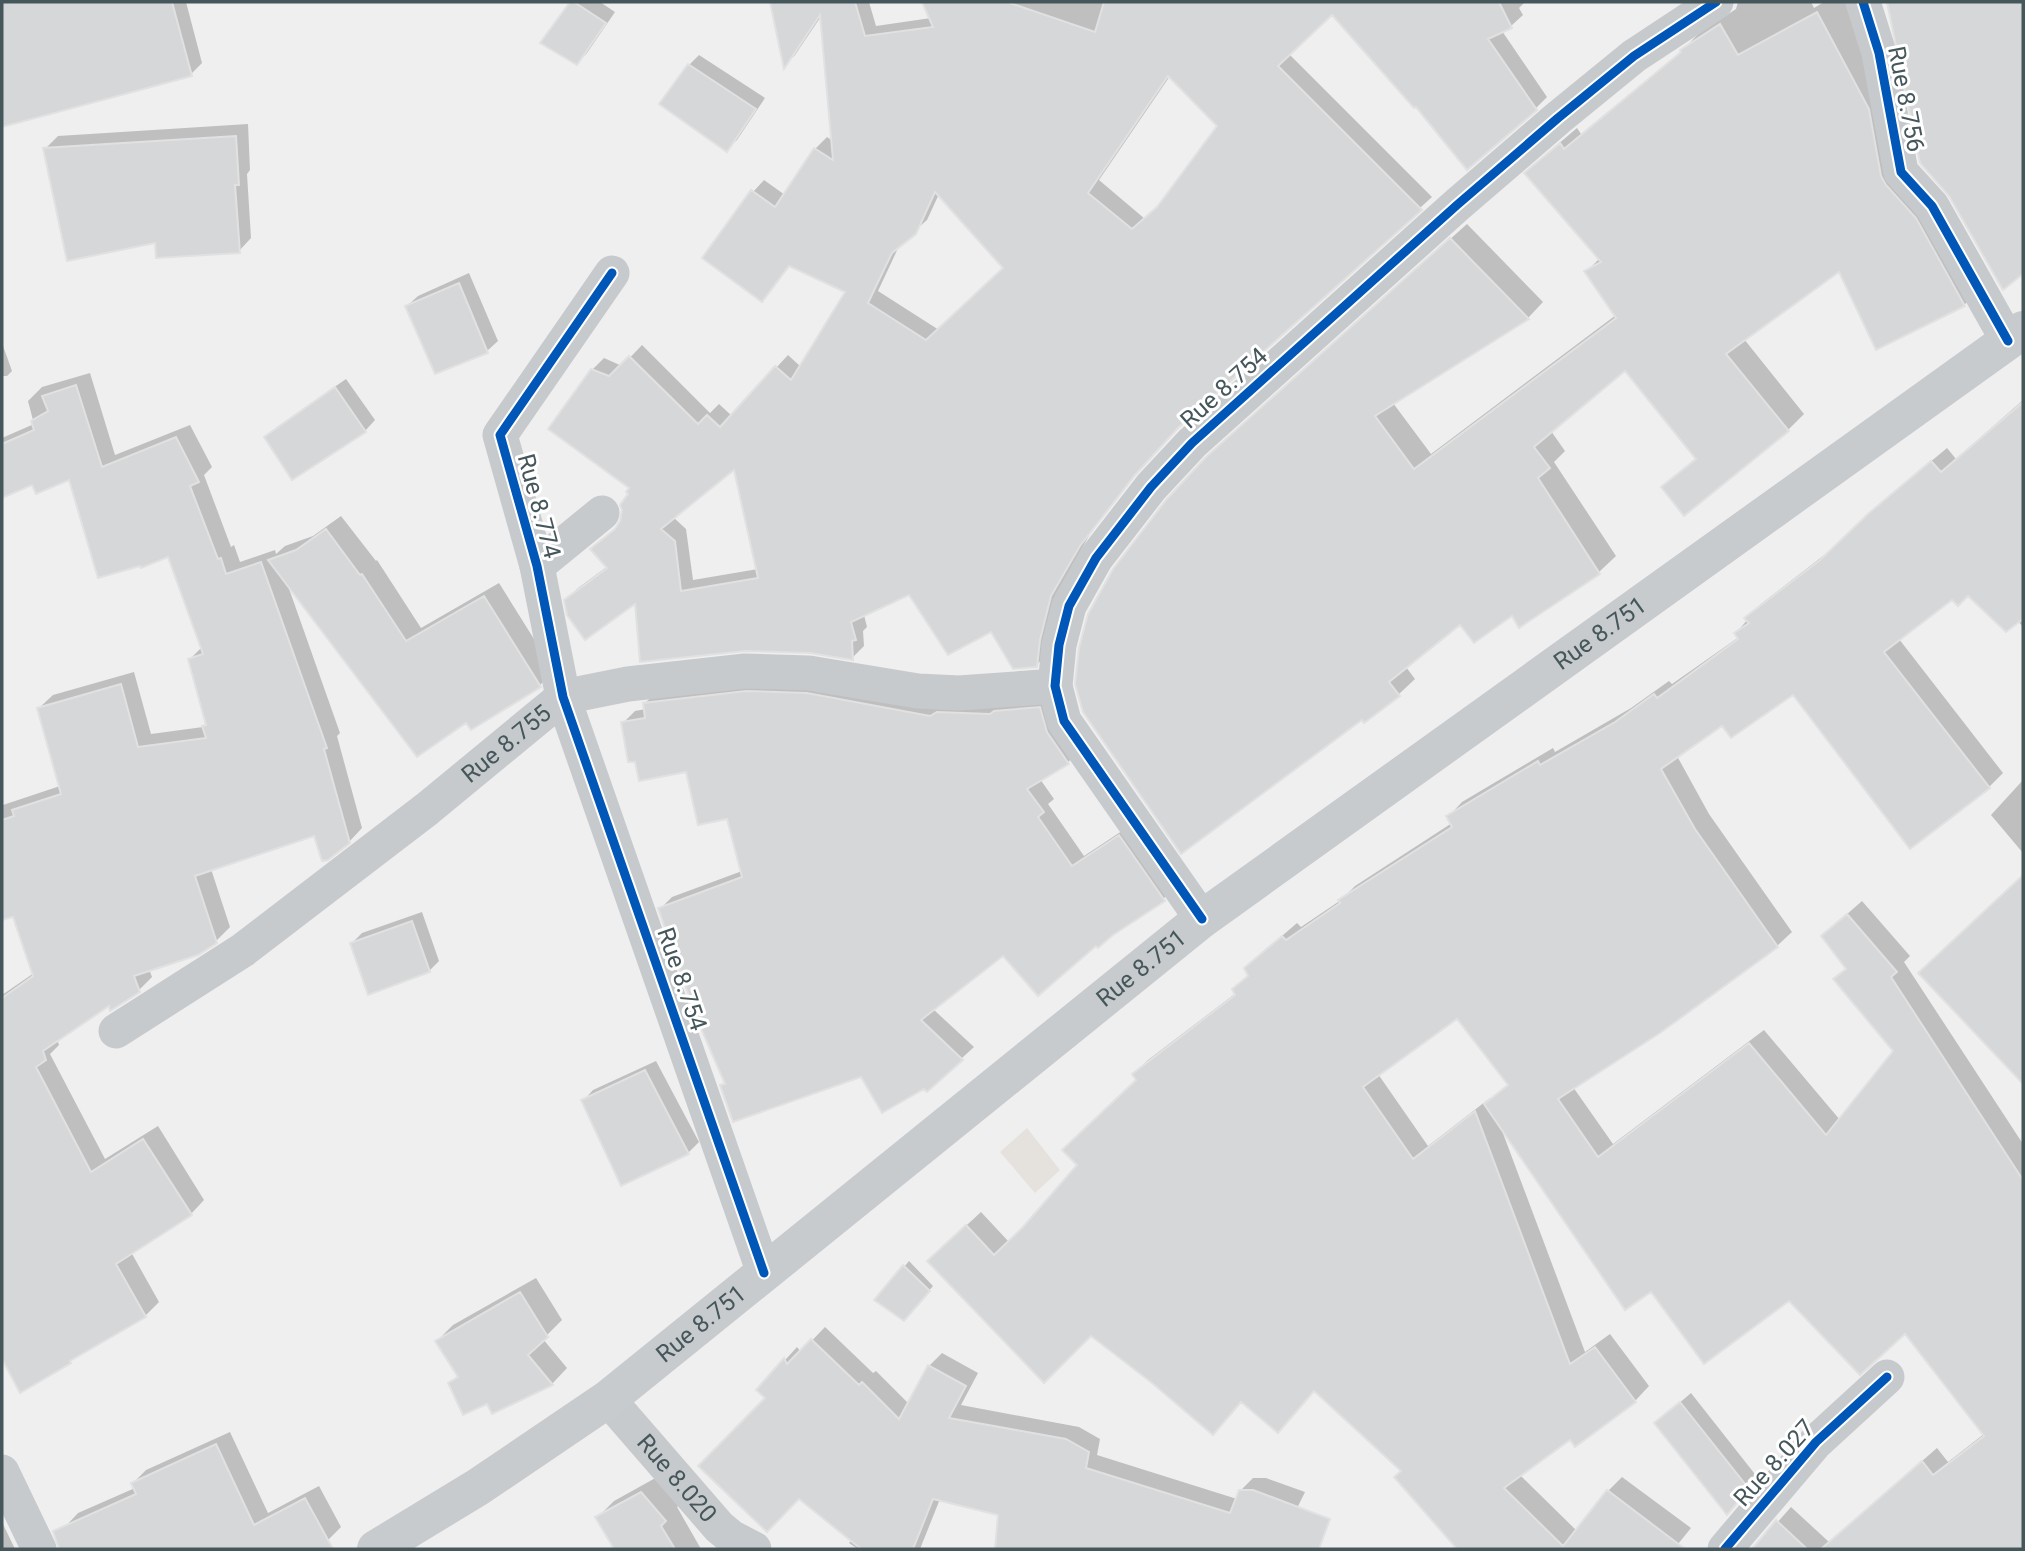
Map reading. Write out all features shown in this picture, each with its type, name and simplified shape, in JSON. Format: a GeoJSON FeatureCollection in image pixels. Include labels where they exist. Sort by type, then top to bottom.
{"type":"FeatureCollection","features":[{"type":"Feature","properties":{"kind":"main road","name":"Rue 8.751"},"geometry":{"type":"LineString","coordinates":[[376,1549],[478,1487],[608,1399],[1202,919],[2016,335]]}},
{"type":"Feature","properties":{"kind":"street","name":"Rue 8.754"},"geometry":{"type":"LineString","coordinates":[[1202,919],[1064,721],[1055,686],[1059,645],[1069,606],[1096,558],[1151,486],[1192,443],[1558,118],[1634,56],[1716,2]]}},
{"type":"Feature","properties":{"kind":"street","name":"Rue 8.756"},"geometry":{"type":"LineString","coordinates":[[1863,2],[1879,53],[1901,173],[1931,206],[2016,335]]}},
{"type":"Feature","properties":{"kind":"street","name":"Rue 8.774"},"geometry":{"type":"LineString","coordinates":[[563,697],[537,566],[500,435],[612,273]]}},
{"type":"Feature","properties":{"kind":"street"},"geometry":{"type":"LineString","coordinates":[[537,566],[602,513]]}},
{"type":"Feature","properties":{"kind":"street","name":"Rue 8.755"},"geometry":{"type":"LineString","coordinates":[[116,1031],[243,950],[427,809],[563,697],[628,684],[745,671],[809,673],[918,691],[959,693],[1055,686]]}},
{"type":"Feature","properties":{"kind":"street","name":"Rue 8.754"},"geometry":{"type":"LineString","coordinates":[[563,697],[764,1273]]}},
{"type":"Feature","properties":{"kind":"street","name":"Rue 8.027"},"geometry":{"type":"LineString","coordinates":[[1725,1549],[1816,1442],[1887,1377]]}},
{"type":"Feature","properties":{"kind":"street","name":"Rue 8.020"},"geometry":{"type":"LineString","coordinates":[[608,1399],[719,1527],[754,1549]]}},
{"type":"Feature","properties":{"kind":"street"},"geometry":{"type":"LineString","coordinates":[[2,1472],[39,1549]]}},
{"type":"Feature","properties":{"kind":"shaded area"},"geometry":{"type":"Polygon","coordinates":[[[1027,1128],[1060,1170],[1035,1193],[1000,1152],[1027,1128]]]}},
{"type":"Feature","properties":{"kind":"building"},"geometry":{"type":"Polygon","coordinates":[[[2,2],[172,2],[192,76],[2,127],[2,2]]]}},
{"type":"Feature","properties":{"kind":"building"},"geometry":{"type":"Polygon","coordinates":[[[570,2],[606,23],[577,65],[540,43],[570,2]]]}},
{"type":"Feature","properties":{"kind":"building"},"geometry":{"type":"Polygon","coordinates":[[[770,2],[855,2],[865,36],[933,27],[922,2],[1007,2],[1095,32],[1104,2],[1499,2],[1512,28],[1488,39],[1537,110],[1467,170],[1416,107],[1414,108],[1332,15],[1278,66],[1422,210],[1178,428],[1135,475],[1080,546],[1051,596],[1040,640],[1037,667],[1013,669],[991,632],[948,655],[909,595],[851,622],[856,640],[852,641],[853,660],[810,653],[745,651],[640,662],[635,604],[585,640],[567,615],[564,600],[607,568],[590,549],[615,529],[620,521],[620,505],[629,488],[548,429],[591,369],[609,376],[629,356],[698,424],[707,415],[720,427],[775,366],[791,380],[845,292],[789,266],[762,302],[702,258],[751,190],[775,207],[814,148],[833,160],[820,15],[784,69],[770,2]],[[1168,76],[1088,193],[1132,229],[1157,207],[1217,126],[1168,76]],[[935,192],[916,234],[892,253],[868,303],[926,340],[1003,268],[935,192]],[[734,470],[661,529],[675,541],[681,591],[758,578],[734,470]]]}},
{"type":"Feature","properties":{"kind":"building"},"geometry":{"type":"Polygon","coordinates":[[[1887,2],[2023,2],[2023,274],[2003,290],[1949,196],[1920,163],[1887,2]]]}},
{"type":"Feature","properties":{"kind":"building"},"geometry":{"type":"Polygon","coordinates":[[[1817,12],[1869,109],[1881,176],[1916,218],[1965,306],[1876,350],[1839,272],[1726,354],[1789,431],[1684,516],[1661,487],[1696,459],[1625,371],[1534,447],[1550,468],[1538,478],[1600,574],[1519,628],[1512,616],[1474,643],[1460,625],[1389,682],[1400,696],[1364,723],[1362,720],[1181,854],[1083,712],[1075,684],[1079,648],[1088,614],[1113,569],[1166,500],[1206,457],[1450,238],[1529,319],[1375,416],[1414,469],[1616,318],[1584,271],[1601,262],[1524,173],[1560,143],[1564,149],[1681,52],[1680,50],[1720,24],[1738,55],[1817,12]]]}},
{"type":"Feature","properties":{"kind":"building"},"geometry":{"type":"Polygon","coordinates":[[[688,64],[756,109],[727,152],[659,104],[688,64]]]}},
{"type":"Feature","properties":{"kind":"building"},"geometry":{"type":"Polygon","coordinates":[[[236,136],[239,185],[235,185],[240,253],[156,258],[155,243],[67,261],[43,148],[236,136]]]}},
{"type":"Feature","properties":{"kind":"building"},"geometry":{"type":"Polygon","coordinates":[[[459,283],[488,353],[435,374],[405,306],[459,283]]]}},
{"type":"Feature","properties":{"kind":"building"},"geometry":{"type":"Polygon","coordinates":[[[76,385],[102,467],[176,437],[199,482],[190,486],[226,574],[261,562],[327,748],[324,749],[350,843],[328,860],[322,861],[314,836],[195,876],[217,943],[198,955],[134,976],[140,992],[110,1011],[109,1006],[43,1051],[46,1060],[36,1067],[91,1172],[143,1139],[192,1215],[116,1264],[146,1317],[20,1393],[2,1359],[2,998],[33,976],[13,917],[2,920],[2,820],[14,816],[12,810],[61,794],[37,708],[121,684],[138,747],[206,738],[202,726],[206,725],[188,659],[203,654],[168,557],[141,568],[140,566],[98,578],[69,480],[36,494],[32,485],[2,498],[2,444],[34,430],[31,421],[48,411],[42,396],[76,385]]]}},
{"type":"Feature","properties":{"kind":"building"},"geometry":{"type":"Polygon","coordinates":[[[335,387],[366,432],[292,480],[264,437],[335,387]]]}},
{"type":"Feature","properties":{"kind":"building"},"geometry":{"type":"Polygon","coordinates":[[[2023,402],[2023,619],[2006,632],[1968,596],[1958,606],[1952,600],[1884,652],[1990,788],[1910,849],[1793,695],[1731,738],[1722,726],[1661,769],[1695,829],[1778,947],[1660,1033],[1558,1099],[1598,1157],[1749,1043],[1826,1135],[1893,1051],[1833,979],[1846,969],[1821,936],[1847,914],[1897,972],[1891,977],[2023,1180],[2023,1549],[1821,1549],[1922,1461],[1933,1475],[1984,1436],[1905,1334],[1860,1375],[1789,1301],[1704,1364],[1651,1292],[1625,1310],[1484,1104],[1508,1085],[1457,1019],[1363,1087],[1413,1159],[1475,1111],[1570,1364],[1595,1347],[1636,1402],[1575,1447],[1570,1440],[1504,1488],[1563,1546],[1607,1490],[1685,1549],[1457,1549],[1394,1477],[1401,1471],[1314,1391],[1278,1433],[1241,1402],[1213,1435],[1091,1336],[1044,1383],[927,1261],[966,1225],[994,1255],[1023,1227],[1077,1165],[1062,1150],[1136,1080],[1132,1074],[1235,995],[1232,989],[1248,976],[1244,968],[1282,936],[1286,940],[1340,903],[1338,900],[1452,827],[1446,816],[1538,761],[1540,765],[1615,722],[1654,694],[1657,698],[1738,639],[1734,633],[1749,623],[1744,618],[1820,560],[1869,513],[1931,461],[1941,472],[2023,402]]]}},
{"type":"Feature","properties":{"kind":"building"},"geometry":{"type":"Polygon","coordinates":[[[326,529],[360,575],[362,574],[406,641],[484,596],[541,687],[471,730],[466,723],[417,757],[268,560],[296,550],[326,529]]]}},
{"type":"Feature","properties":{"kind":"building"},"geometry":{"type":"Polygon","coordinates":[[[746,691],[807,693],[930,716],[937,712],[990,714],[994,711],[1040,707],[1047,732],[1069,764],[1027,789],[1044,812],[1038,817],[1072,866],[1119,835],[1165,901],[1098,948],[1096,946],[1038,996],[1003,956],[921,1020],[963,1060],[927,1092],[924,1089],[882,1113],[861,1077],[733,1122],[720,1085],[725,1084],[697,1019],[658,908],[742,877],[727,819],[698,825],[686,772],[639,781],[635,762],[628,762],[621,722],[645,718],[643,703],[746,691]]]}},
{"type":"Feature","properties":{"kind":"building"},"geometry":{"type":"Polygon","coordinates":[[[2023,875],[2023,1084],[1918,973],[2023,875]]]}},
{"type":"Feature","properties":{"kind":"building"},"geometry":{"type":"Polygon","coordinates":[[[412,921],[430,972],[368,995],[350,943],[412,921]]]}},
{"type":"Feature","properties":{"kind":"building"},"geometry":{"type":"Polygon","coordinates":[[[645,1070],[689,1154],[621,1186],[581,1100],[645,1070]]]}},
{"type":"Feature","properties":{"kind":"building"},"geometry":{"type":"Polygon","coordinates":[[[903,1265],[930,1291],[904,1321],[874,1300],[903,1265]]]}},
{"type":"Feature","properties":{"kind":"building"},"geometry":{"type":"Polygon","coordinates":[[[520,1292],[548,1337],[528,1355],[553,1385],[492,1414],[487,1404],[463,1415],[448,1383],[458,1377],[435,1341],[520,1292]]]}},
{"type":"Feature","properties":{"kind":"building"},"geometry":{"type":"Polygon","coordinates":[[[811,1339],[859,1385],[862,1382],[899,1419],[928,1365],[966,1386],[949,1418],[1066,1439],[1089,1452],[1086,1468],[1230,1513],[1239,1490],[1253,1490],[1330,1519],[1319,1549],[995,1549],[998,1515],[933,1499],[913,1549],[861,1549],[799,1499],[767,1532],[698,1466],[765,1398],[756,1390],[784,1358],[787,1364],[811,1339]]]}},
{"type":"Feature","properties":{"kind":"building"},"geometry":{"type":"Polygon","coordinates":[[[1680,1402],[1749,1489],[1727,1515],[1654,1423],[1680,1402]]]}},
{"type":"Feature","properties":{"kind":"building"},"geometry":{"type":"Polygon","coordinates":[[[216,1444],[254,1525],[305,1498],[333,1549],[59,1549],[53,1531],[136,1494],[131,1483],[216,1444]]]}},
{"type":"Feature","properties":{"kind":"building"},"geometry":{"type":"Polygon","coordinates":[[[641,1492],[666,1521],[661,1526],[675,1549],[614,1549],[595,1517],[641,1492]]]}},
{"type":"Feature","properties":{"kind":"building"},"geometry":{"type":"Polygon","coordinates":[[[1776,1520],[1807,1549],[1754,1549],[1776,1520]]]}},
{"type":"Feature","properties":{"kind":"cycle path"},"geometry":{"type":"LineString","coordinates":[[1202,919],[1064,721],[1055,686],[1059,645],[1069,606],[1096,558],[1151,487],[1192,443],[1558,118],[1634,56],[1716,2]]}},
{"type":"Feature","properties":{"kind":"cycle path"},"geometry":{"type":"LineString","coordinates":[[1863,2],[1879,53],[1901,172],[1932,206],[2008,341]]}},
{"type":"Feature","properties":{"kind":"cycle path"},"geometry":{"type":"LineString","coordinates":[[612,273],[500,435],[537,566],[563,697],[764,1273]]}},
{"type":"Feature","properties":{"kind":"cycle path"},"geometry":{"type":"LineString","coordinates":[[1725,1549],[1816,1442],[1887,1377]]}}]}
